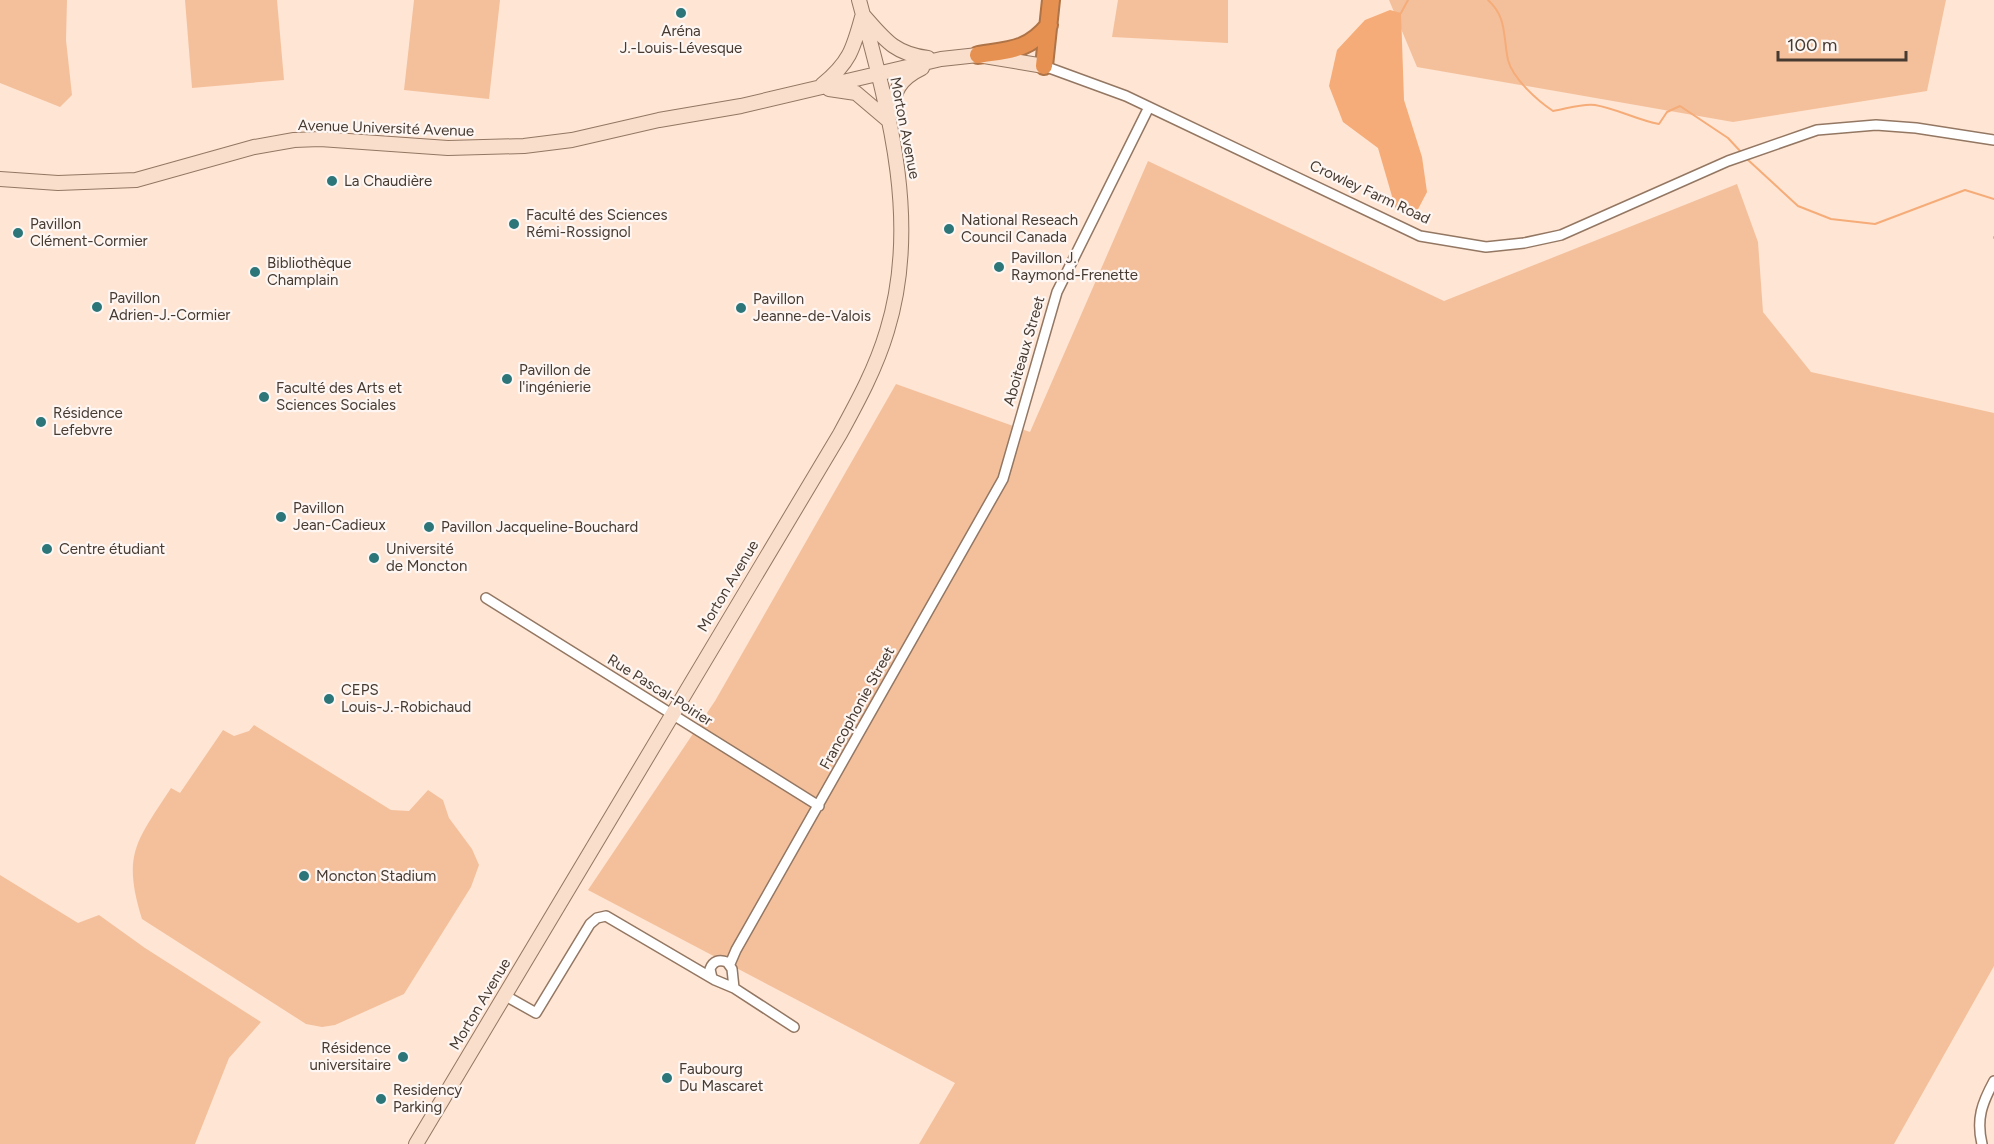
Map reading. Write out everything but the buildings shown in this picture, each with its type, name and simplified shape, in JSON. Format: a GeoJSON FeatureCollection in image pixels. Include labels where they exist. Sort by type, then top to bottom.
{"type":"FeatureCollection","features":[{"type":"Feature","properties":{"kind":"highway"},"geometry":{"type":"LineString","coordinates":[[1044,66],[1052,0]]}},
{"type":"Feature","properties":{"kind":"highway"},"geometry":{"type":"LineString","coordinates":[[978,55],[1022,48],[1038,39],[1049,25]]}},
{"type":"Feature","properties":{"kind":"street","name":"Morton Avenue"},"geometry":{"type":"LineString","coordinates":[[416,1144],[670,715],[840,434],[872,374],[888,330],[901,257],[903,218],[890,122],[859,0]]}},
{"type":"Feature","properties":{"kind":"street"},"geometry":{"type":"LineString","coordinates":[[818,88],[841,69],[851,56],[863,15],[896,49],[909,56],[941,59]]}},
{"type":"Feature","properties":{"kind":"street","name":"Crowley Farm Road"},"geometry":{"type":"LineString","coordinates":[[877,73],[941,59],[978,55],[1044,66],[1149,106],[1420,236],[1486,247],[1524,243],[1561,235],[1728,161],[1817,130],[1876,125],[1916,128],[1994,140]]}},
{"type":"Feature","properties":{"kind":"street"},"geometry":{"type":"LineString","coordinates":[[890,122],[893,96],[899,83],[909,74],[941,59]]}},
{"type":"Feature","properties":{"kind":"street","name":"Avenue Université Avenue"},"geometry":{"type":"LineString","coordinates":[[0,179],[58,183],[136,180],[254,147],[294,140],[448,148],[524,146],[611,133],[659,120],[741,106],[877,73]]}},
{"type":"Feature","properties":{"kind":"street"},"geometry":{"type":"LineString","coordinates":[[818,88],[856,93],[890,122]]}},
{"type":"Feature","properties":{"kind":"street","name":"Aboiteaux Street"},"geometry":{"type":"LineString","coordinates":[[1003,480],[1057,292],[1149,106]]}},
{"type":"Feature","properties":{"kind":"street","name":"Francophonie Street"},"geometry":{"type":"LineString","coordinates":[[709,973],[714,963],[727,962],[735,950],[1003,480]]}},
{"type":"Feature","properties":{"kind":"street","name":"Rue Pascal-Poirier"},"geometry":{"type":"LineString","coordinates":[[486,598],[819,806]]}},
{"type":"Feature","properties":{"kind":"street"},"geometry":{"type":"LineString","coordinates":[[504,995],[536,1013],[590,924],[601,916],[610,918],[709,973],[727,979],[734,988],[794,1027]]}},
{"type":"Feature","properties":{"kind":"street"},"geometry":{"type":"LineString","coordinates":[[727,962],[727,979]]}},
{"type":"Feature","properties":{"kind":"street"},"geometry":{"type":"LineString","coordinates":[[1982,1144],[1978,1121],[1982,1106],[1994,1081]]}},
{"type":"Feature","properties":{"kind":"shaded area"},"geometry":{"type":"Polygon","coordinates":[[[0,0],[67,0],[66,40],[72,95],[60,107],[0,83],[0,0]]]}},
{"type":"Feature","properties":{"kind":"shaded area"},"geometry":{"type":"Polygon","coordinates":[[[185,0],[277,0],[284,80],[192,88],[185,0]]]}},
{"type":"Feature","properties":{"kind":"shaded area"},"geometry":{"type":"Polygon","coordinates":[[[414,0],[500,0],[489,99],[404,90],[414,0]]]}},
{"type":"Feature","properties":{"kind":"shaded area"},"geometry":{"type":"Polygon","coordinates":[[[1118,0],[1228,0],[1228,43],[1112,37],[1118,0]]]}},
{"type":"Feature","properties":{"kind":"shaded area"},"geometry":{"type":"Polygon","coordinates":[[[1389,0],[1946,0],[1927,91],[1733,122],[1417,67],[1389,0]]]}},
{"type":"Feature","properties":{"kind":"shaded area"},"geometry":{"type":"Polygon","coordinates":[[[1390,10],[1401,13],[1404,100],[1422,157],[1427,192],[1415,215],[1407,216],[1396,210],[1378,148],[1343,122],[1329,86],[1337,50],[1365,20],[1390,10]]]}},
{"type":"Feature","properties":{"kind":"shaded area"},"geometry":{"type":"Polygon","coordinates":[[[1148,161],[1444,301],[1737,184],[1758,242],[1763,312],[1811,372],[1994,413],[1994,966],[1894,1144],[919,1144],[955,1083],[588,890],[715,701],[896,384],[1030,432],[1148,161]]]}},
{"type":"Feature","properties":{"kind":"shaded area","name":"Moncton Stadium"},"geometry":{"type":"Polygon","coordinates":[[[254,725],[391,810],[409,811],[428,790],[443,800],[449,818],[472,849],[479,865],[471,887],[404,994],[335,1025],[322,1027],[306,1024],[142,919],[136,897],[133,863],[136,849],[149,822],[171,788],[180,793],[223,730],[234,736],[249,731],[254,725]]]}},
{"type":"Feature","properties":{"kind":"shaded area"},"geometry":{"type":"Polygon","coordinates":[[[0,875],[78,923],[99,915],[145,948],[261,1022],[229,1058],[195,1144],[0,1144],[0,875]]]}},
{"type":"Feature","properties":{"kind":"waterway"},"geometry":{"type":"LineString","coordinates":[[1401,13],[1408,0]]}},
{"type":"Feature","properties":{"kind":"waterway"},"geometry":{"type":"LineString","coordinates":[[1488,0],[1501,20],[1508,60],[1515,75],[1533,95],[1553,111],[1580,105],[1595,105],[1659,124],[1667,112],[1680,106],[1728,138],[1741,152]]}},
{"type":"Feature","properties":{"kind":"waterway"},"geometry":{"type":"LineString","coordinates":[[1747,159],[1798,206],[1831,219],[1875,224],[1965,190],[1994,199]]}},
{"type":"Feature","properties":{"kind":"place","name":"Aréna J.-Louis-Lévesque"},"geometry":{"type":"Point","coordinates":[681,13]}},
{"type":"Feature","properties":{"kind":"place","name":"La Chaudière"},"geometry":{"type":"Point","coordinates":[332,181]}},
{"type":"Feature","properties":{"kind":"place","name":"Faculté des Sciences Rémi-Rossignol"},"geometry":{"type":"Point","coordinates":[514,224]}},
{"type":"Feature","properties":{"kind":"place","name":"National Reseach Council Canada"},"geometry":{"type":"Point","coordinates":[949,229]}},
{"type":"Feature","properties":{"kind":"place","name":"Pavillon Clément-Cormier"},"geometry":{"type":"Point","coordinates":[18,233]}},
{"type":"Feature","properties":{"kind":"place","name":"Pavillon J. Raymond-Frenette"},"geometry":{"type":"Point","coordinates":[999,267]}},
{"type":"Feature","properties":{"kind":"place","name":"Bibliothèque Champlain"},"geometry":{"type":"Point","coordinates":[255,272]}},
{"type":"Feature","properties":{"kind":"place","name":"Pavillon Adrien-J.-Cormier"},"geometry":{"type":"Point","coordinates":[97,307]}},
{"type":"Feature","properties":{"kind":"place","name":"Pavillon Jeanne-de-Valois"},"geometry":{"type":"Point","coordinates":[741,308]}},
{"type":"Feature","properties":{"kind":"place","name":"Pavillon de l'ingénierie"},"geometry":{"type":"Point","coordinates":[507,379]}},
{"type":"Feature","properties":{"kind":"place","name":"Faculté des Arts et Sciences Sociales"},"geometry":{"type":"Point","coordinates":[264,397]}},
{"type":"Feature","properties":{"kind":"place","name":"Résidence Lefebvre"},"geometry":{"type":"Point","coordinates":[41,422]}},
{"type":"Feature","properties":{"kind":"place","name":"Pavillon Jean-Cadieux"},"geometry":{"type":"Point","coordinates":[281,517]}},
{"type":"Feature","properties":{"kind":"place","name":"Pavillon Jacqueline-Bouchard"},"geometry":{"type":"Point","coordinates":[429,527]}},
{"type":"Feature","properties":{"kind":"place","name":"Centre étudiant"},"geometry":{"type":"Point","coordinates":[47,549]}},
{"type":"Feature","properties":{"kind":"place","name":"Université de Moncton"},"geometry":{"type":"Point","coordinates":[374,558]}},
{"type":"Feature","properties":{"kind":"place","name":"CEPS Louis-J.-Robichaud"},"geometry":{"type":"Point","coordinates":[329,699]}},
{"type":"Feature","properties":{"kind":"place","name":"Moncton Stadium"},"geometry":{"type":"Point","coordinates":[304,876]}},
{"type":"Feature","properties":{"kind":"place","name":"Résidence universitaire"},"geometry":{"type":"Point","coordinates":[403,1057]}},
{"type":"Feature","properties":{"kind":"place","name":"Faubourg Du Mascaret"},"geometry":{"type":"Point","coordinates":[667,1078]}},
{"type":"Feature","properties":{"kind":"place","name":"Residency Parking"},"geometry":{"type":"Point","coordinates":[381,1099]}}]}
